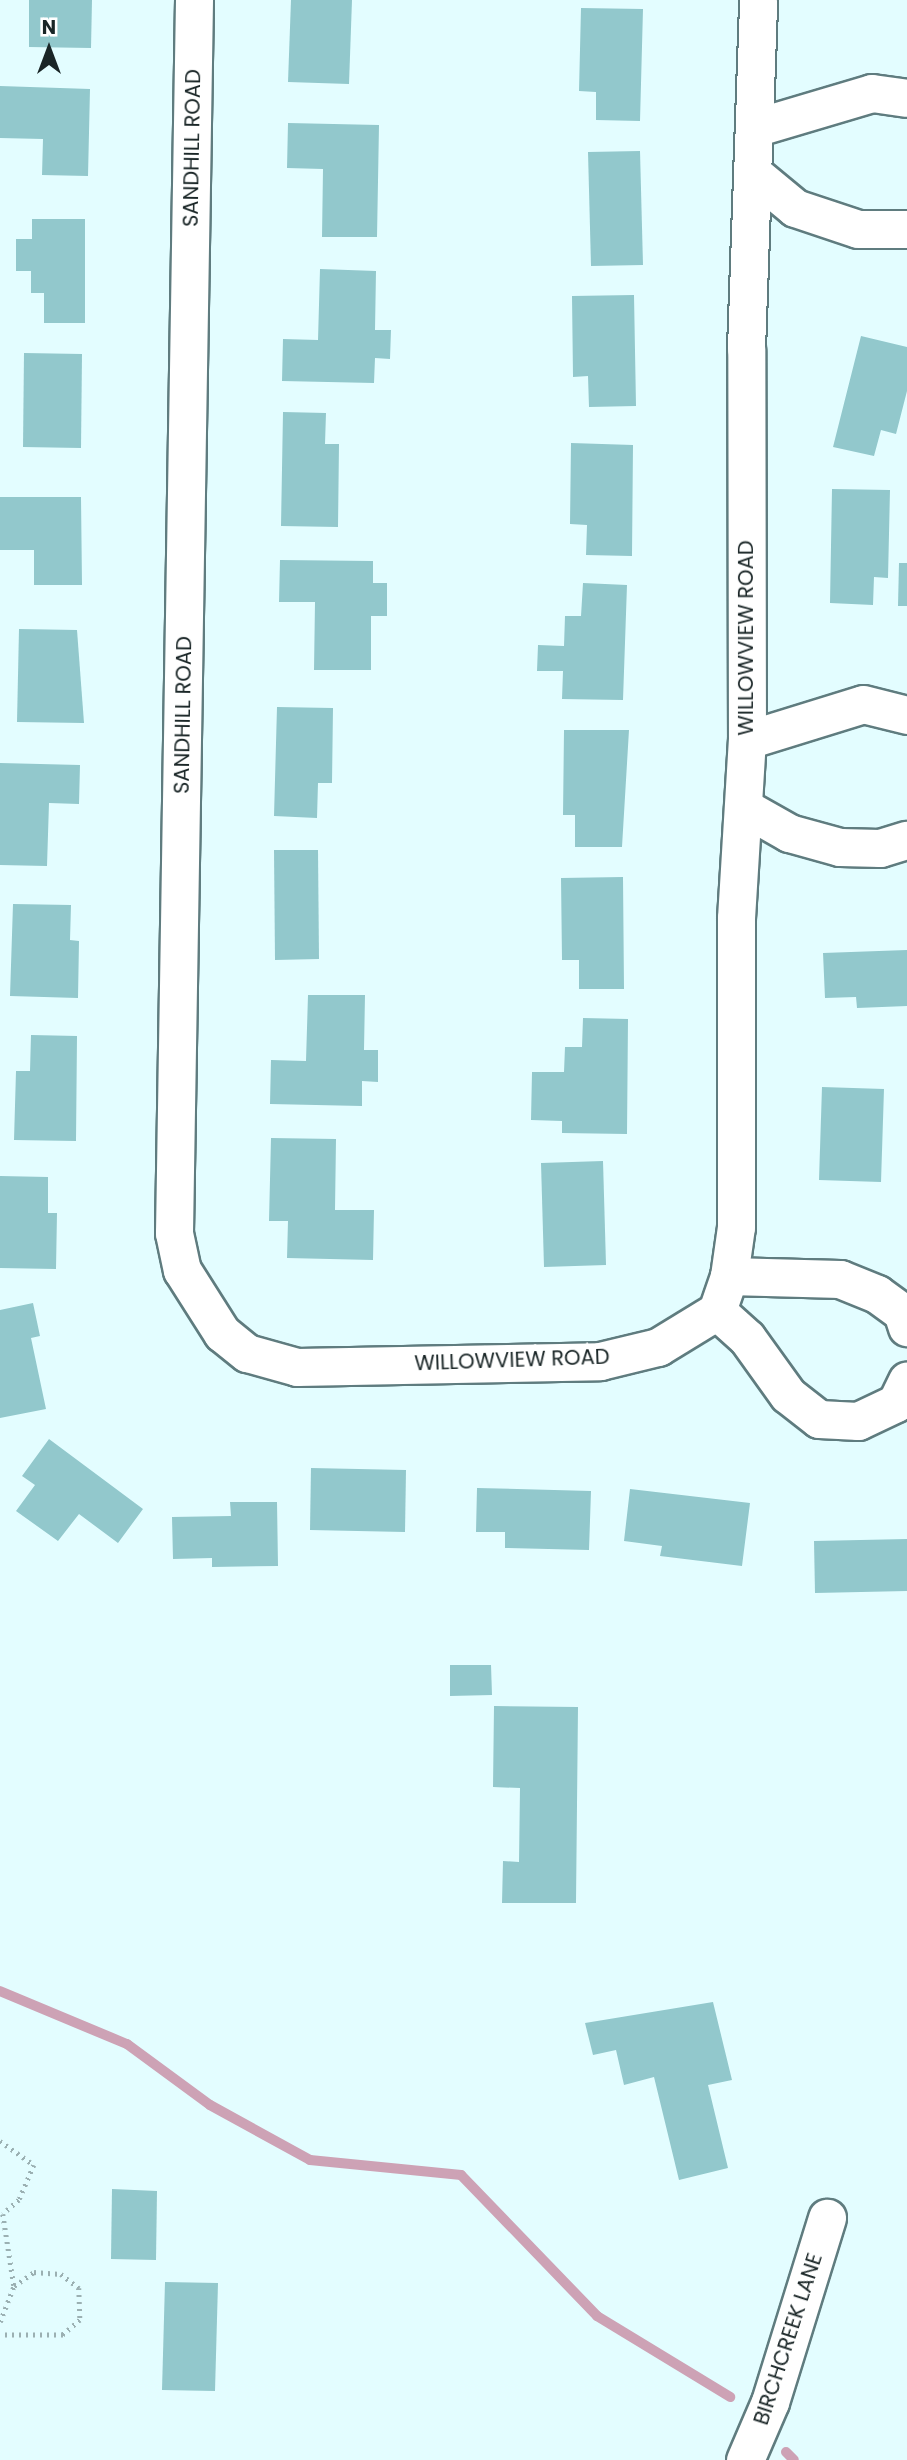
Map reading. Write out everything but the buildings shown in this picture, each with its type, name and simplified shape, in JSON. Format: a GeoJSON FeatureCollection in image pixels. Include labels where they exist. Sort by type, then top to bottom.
{"type":"FeatureCollection","features":[{"type":"Feature","properties":{"kind":"street","name":"SANDHILL ROAD"},"geometry":{"type":"LineString","coordinates":[[194,0],[174,1233],[182,1270],[222,1333],[247,1353],[297,1367]]}},
{"type":"Feature","properties":{"kind":"street","name":"WILLOWVIEW ROAD"},"geometry":{"type":"LineString","coordinates":[[297,1367],[600,1361],[659,1347],[717,1311],[729,1276],[736,1227],[736,918],[745,808],[747,740],[746,349],[758,0]]}},
{"type":"Feature","properties":{"kind":"street"},"geometry":{"type":"LineString","coordinates":[[754,128],[872,93],[907,98]]}},
{"type":"Feature","properties":{"kind":"street"},"geometry":{"type":"LineString","coordinates":[[754,174],[795,208],[858,229],[907,229]]}},
{"type":"Feature","properties":{"kind":"street"},"geometry":{"type":"LineString","coordinates":[[747,740],[806,716],[863,704],[907,715]]}},
{"type":"Feature","properties":{"kind":"street"},"geometry":{"type":"LineString","coordinates":[[745,808],[789,833],[839,847],[880,848],[907,840]]}},
{"type":"Feature","properties":{"kind":"street"},"geometry":{"type":"LineString","coordinates":[[729,1276],[839,1279],[877,1294],[902,1312],[907,1327]]}},
{"type":"Feature","properties":{"kind":"street"},"geometry":{"type":"LineString","coordinates":[[717,1311],[747,1338],[788,1395],[819,1419],[858,1421],[896,1403],[907,1380]]}},
{"type":"Feature","properties":{"kind":"street","name":"BIRCHCREEK LANE"},"geometry":{"type":"LineString","coordinates":[[745,2460],[770,2402],[827,2218]]}},
{"type":"Feature","properties":{"kind":"path"},"geometry":{"type":"LineString","coordinates":[[0,2141],[34,2165],[19,2200],[4,2214],[14,2287],[0,2322]]}},
{"type":"Feature","properties":{"kind":"path"},"geometry":{"type":"LineString","coordinates":[[0,2335],[63,2335],[80,2320],[79,2288],[61,2274],[34,2272],[14,2287]]}},
{"type":"Feature","properties":{"kind":"waterway"},"geometry":{"type":"LineString","coordinates":[[0,1991],[127,2044],[210,2105],[310,2160],[461,2175],[597,2316],[730,2397]]}},
{"type":"Feature","properties":{"kind":"waterway"},"geometry":{"type":"LineString","coordinates":[[786,2452],[794,2460]]}}]}
